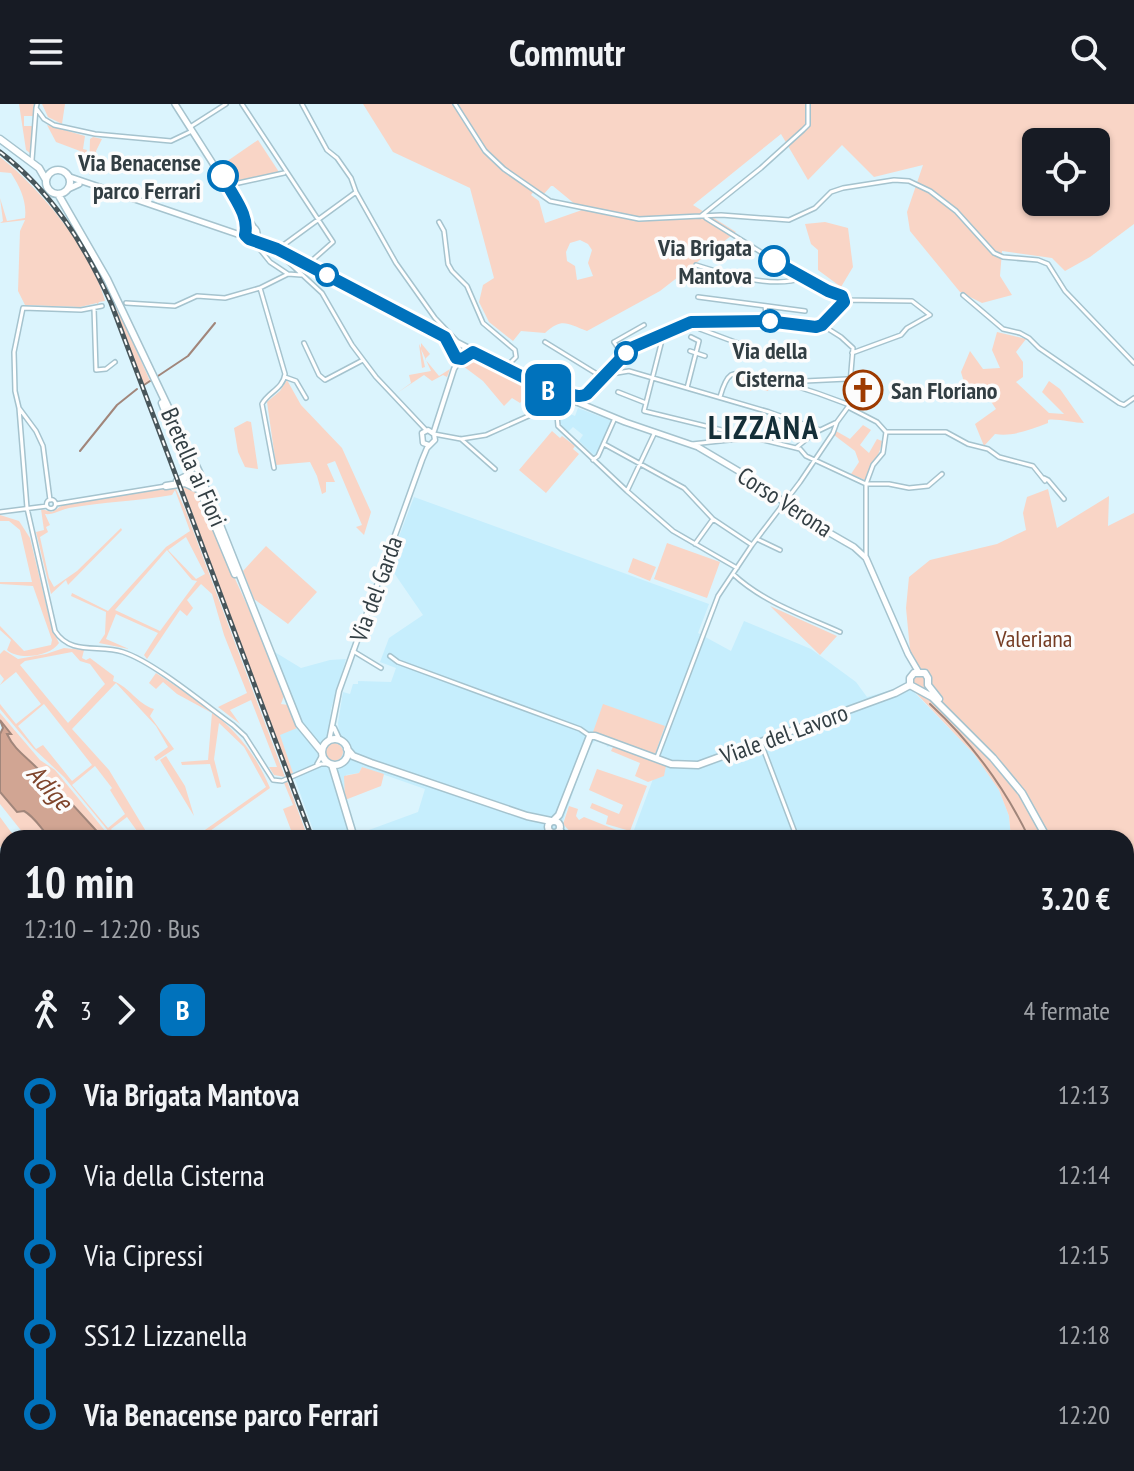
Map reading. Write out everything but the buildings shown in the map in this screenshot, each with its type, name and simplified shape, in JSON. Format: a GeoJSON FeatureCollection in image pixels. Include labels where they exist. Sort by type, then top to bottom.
{"type":"FeatureCollection","features":[{"type":"Feature","properties":{"kind":"main road"},"geometry":{"type":"LineString","coordinates":[[176,106],[223,176],[253,230],[267,244]]}},
{"type":"Feature","properties":{"kind":"main road"},"geometry":{"type":"LineString","coordinates":[[0,139],[39,168],[51,191],[64,192],[84,183]]}},
{"type":"Feature","properties":{"kind":"main road"},"geometry":{"type":"LineString","coordinates":[[39,168],[61,170],[84,183],[267,244]]}},
{"type":"Feature","properties":{"kind":"main road"},"geometry":{"type":"LineString","coordinates":[[46,180],[53,171]]}},
{"type":"Feature","properties":{"kind":"main road"},"geometry":{"type":"LineString","coordinates":[[64,192],[70,177]]}},
{"type":"Feature","properties":{"kind":"main road","name":"Bretella ai Fiori"},"geometry":{"type":"LineString","coordinates":[[64,192],[65,201],[107,279],[199,472],[299,724],[322,753]]}},
{"type":"Feature","properties":{"kind":"main road"},"geometry":{"type":"LineString","coordinates":[[233,233],[253,230]]}},
{"type":"Feature","properties":{"kind":"main road"},"geometry":{"type":"LineString","coordinates":[[249,238],[253,230]]}},
{"type":"Feature","properties":{"kind":"main road"},"geometry":{"type":"LineString","coordinates":[[249,238],[253,230]]}},
{"type":"Feature","properties":{"kind":"main road","name":"Corso Verona"},"geometry":{"type":"LineString","coordinates":[[267,244],[555,393],[615,418],[692,444],[769,489],[795,513],[861,550],[915,674]]}},
{"type":"Feature","properties":{"kind":"main road"},"geometry":{"type":"LineString","coordinates":[[445,337],[456,355]]}},
{"type":"Feature","properties":{"kind":"main road"},"geometry":{"type":"LineString","coordinates":[[456,355],[459,344]]}},
{"type":"Feature","properties":{"kind":"main road"},"geometry":{"type":"LineString","coordinates":[[456,355],[469,351]]}},
{"type":"Feature","properties":{"kind":"main road"},"geometry":{"type":"LineString","coordinates":[[153,377],[175,437],[191,469],[188,476],[166,486]]}},
{"type":"Feature","properties":{"kind":"main road"},"geometry":{"type":"LineString","coordinates":[[166,486],[185,483],[200,490],[210,519],[256,618]]}},
{"type":"Feature","properties":{"kind":"main road"},"geometry":{"type":"LineString","coordinates":[[928,685],[922,690],[915,690],[910,685],[915,674],[927,675],[928,685],[950,714]]}},
{"type":"Feature","properties":{"kind":"main road","name":"Viale del Lavoro"},"geometry":{"type":"LineString","coordinates":[[592,736],[671,764],[698,765],[910,685]]}},
{"type":"Feature","properties":{"kind":"main road"},"geometry":{"type":"LineString","coordinates":[[922,690],[950,714],[1014,781],[1043,830]]}},
{"type":"Feature","properties":{"kind":"main road"},"geometry":{"type":"LineString","coordinates":[[556,825],[592,736]]}},
{"type":"Feature","properties":{"kind":"main road"},"geometry":{"type":"LineString","coordinates":[[309,738],[340,741]]}},
{"type":"Feature","properties":{"kind":"main road","name":"Via del Garda"},"geometry":{"type":"LineString","coordinates":[[340,741],[353,756],[556,825]]}},
{"type":"Feature","properties":{"kind":"main road","name":"Via del Garda"},"geometry":{"type":"LineString","coordinates":[[322,753],[328,742]]}},
{"type":"Feature","properties":{"kind":"main road"},"geometry":{"type":"LineString","coordinates":[[347,749],[338,781],[340,799],[351,830]]}},
{"type":"Feature","properties":{"kind":"main road"},"geometry":{"type":"LineString","coordinates":[[322,753],[338,781]]}},
{"type":"Feature","properties":{"kind":"main road"},"geometry":{"type":"LineString","coordinates":[[330,765],[351,759],[371,763]]}},
{"type":"Feature","properties":{"kind":"street"},"geometry":{"type":"LineString","coordinates":[[176,106],[184,104]]}},
{"type":"Feature","properties":{"kind":"street"},"geometry":{"type":"LineString","coordinates":[[37,106],[44,119],[54,125],[95,134],[171,141],[226,104]]}},
{"type":"Feature","properties":{"kind":"street"},"geometry":{"type":"LineString","coordinates":[[242,104],[284,173],[333,242],[308,265],[304,276]]}},
{"type":"Feature","properties":{"kind":"street"},"geometry":{"type":"LineString","coordinates":[[302,104],[327,150],[351,178],[396,263],[435,318],[459,344]]}},
{"type":"Feature","properties":{"kind":"street"},"geometry":{"type":"LineString","coordinates":[[455,104],[485,151],[504,169],[550,201],[639,219],[742,216],[789,220],[815,208],[831,192],[843,188],[894,180],[909,181],[930,191],[956,211],[994,253],[1048,264],[1065,291],[1134,363]]}},
{"type":"Feature","properties":{"kind":"street"},"geometry":{"type":"LineString","coordinates":[[697,218],[717,205],[808,125],[808,104]]}},
{"type":"Feature","properties":{"kind":"street"},"geometry":{"type":"LineString","coordinates":[[32,162],[37,106]]}},
{"type":"Feature","properties":{"kind":"street"},"geometry":{"type":"LineString","coordinates":[[228,189],[234,184],[284,173]]}},
{"type":"Feature","properties":{"kind":"street"},"geometry":{"type":"LineString","coordinates":[[277,249],[356,192]]}},
{"type":"Feature","properties":{"kind":"street"},"geometry":{"type":"LineString","coordinates":[[706,218],[802,278],[842,296],[844,300]]}},
{"type":"Feature","properties":{"kind":"street"},"geometry":{"type":"LineString","coordinates":[[439,222],[444,231],[448,264],[454,275],[467,286],[483,323],[515,350],[516,357],[505,368]]}},
{"type":"Feature","properties":{"kind":"street"},"geometry":{"type":"LineString","coordinates":[[258,247],[270,262],[288,274],[304,276]]}},
{"type":"Feature","properties":{"kind":"street"},"geometry":{"type":"LineString","coordinates":[[721,249],[755,249]]}},
{"type":"Feature","properties":{"kind":"street"},"geometry":{"type":"LineString","coordinates":[[282,256],[322,293],[363,360],[411,413],[421,435],[433,433],[461,439],[486,435],[553,405],[561,406]]}},
{"type":"Feature","properties":{"kind":"street"},"geometry":{"type":"LineString","coordinates":[[696,265],[742,278],[780,281],[802,278]]}},
{"type":"Feature","properties":{"kind":"street"},"geometry":{"type":"LineString","coordinates":[[126,303],[175,306],[202,295],[225,298],[260,288],[288,274]]}},
{"type":"Feature","properties":{"kind":"street"},"geometry":{"type":"LineString","coordinates":[[260,288],[285,377],[262,404],[274,468]]}},
{"type":"Feature","properties":{"kind":"street"},"geometry":{"type":"LineString","coordinates":[[963,295],[1003,329],[1029,338],[1119,403],[1124,405],[1134,398]]}},
{"type":"Feature","properties":{"kind":"street"},"geometry":{"type":"LineString","coordinates":[[698,297],[805,311]]}},
{"type":"Feature","properties":{"kind":"street"},"geometry":{"type":"LineString","coordinates":[[555,393],[560,391],[582,397],[635,345],[691,322],[767,321],[809,327],[822,325],[844,300],[912,301],[930,316],[907,328],[901,335],[852,353]]}},
{"type":"Feature","properties":{"kind":"street"},"geometry":{"type":"LineString","coordinates":[[102,306],[69,310],[23,308],[14,360],[27,508],[55,631],[63,641],[78,648],[120,651],[144,662],[233,725],[245,736],[273,780],[282,781],[330,765]]}},
{"type":"Feature","properties":{"kind":"street"},"geometry":{"type":"LineString","coordinates":[[765,306],[767,321]]}},
{"type":"Feature","properties":{"kind":"street"},"geometry":{"type":"LineString","coordinates":[[94,308],[96,370],[106,369],[115,362]]}},
{"type":"Feature","properties":{"kind":"street"},"geometry":{"type":"LineString","coordinates":[[691,322],[700,329],[759,351]]}},
{"type":"Feature","properties":{"kind":"street"},"geometry":{"type":"LineString","coordinates":[[623,355],[614,342],[644,325]]}},
{"type":"Feature","properties":{"kind":"street"},"geometry":{"type":"LineString","coordinates":[[656,759],[705,623],[718,596],[833,433],[848,406],[851,345],[822,325]]}},
{"type":"Feature","properties":{"kind":"street"},"geometry":{"type":"LineString","coordinates":[[687,388],[699,341],[691,337]]}},
{"type":"Feature","properties":{"kind":"street"},"geometry":{"type":"LineString","coordinates":[[662,340],[644,411],[800,449],[806,456],[866,484],[928,486],[942,474]]}},
{"type":"Feature","properties":{"kind":"street"},"geometry":{"type":"LineString","coordinates":[[545,342],[603,376],[625,371],[720,397],[820,430]]}},
{"type":"Feature","properties":{"kind":"street"},"geometry":{"type":"LineString","coordinates":[[304,343],[319,375],[325,380],[363,360]]}},
{"type":"Feature","properties":{"kind":"street"},"geometry":{"type":"LineString","coordinates":[[690,351],[705,356]]}},
{"type":"Feature","properties":{"kind":"street"},"geometry":{"type":"LineString","coordinates":[[433,433],[456,355]]}},
{"type":"Feature","properties":{"kind":"street"},"geometry":{"type":"LineString","coordinates":[[720,397],[728,378],[734,373],[744,372],[797,386],[848,406],[877,422],[886,432],[946,432],[968,444],[988,449],[999,457],[1033,466],[1062,496]]}},
{"type":"Feature","properties":{"kind":"street"},"geometry":{"type":"LineString","coordinates":[[285,377],[296,381],[306,398]]}},
{"type":"Feature","properties":{"kind":"street"},"geometry":{"type":"LineString","coordinates":[[797,386],[813,380],[849,379]]}},
{"type":"Feature","properties":{"kind":"street"},"geometry":{"type":"LineString","coordinates":[[618,392],[646,403]]}},
{"type":"Feature","properties":{"kind":"street"},"geometry":{"type":"LineString","coordinates":[[566,398],[557,415],[558,426],[673,531],[737,568]]}},
{"type":"Feature","properties":{"kind":"street"},"geometry":{"type":"LineString","coordinates":[[19,408],[43,446],[50,500],[47,506]]}},
{"type":"Feature","properties":{"kind":"street"},"geometry":{"type":"LineString","coordinates":[[593,460],[615,418]]}},
{"type":"Feature","properties":{"kind":"street"},"geometry":{"type":"LineString","coordinates":[[415,419],[433,433]]}},
{"type":"Feature","properties":{"kind":"street"},"geometry":{"type":"LineString","coordinates":[[790,447],[798,447],[820,430],[837,422]]}},
{"type":"Feature","properties":{"kind":"street"},"geometry":{"type":"LineString","coordinates":[[627,491],[655,432]]}},
{"type":"Feature","properties":{"kind":"street"},"geometry":{"type":"LineString","coordinates":[[861,550],[866,541],[868,473],[883,453],[886,432]]}},
{"type":"Feature","properties":{"kind":"street","name":"Via del Garda"},"geometry":{"type":"LineString","coordinates":[[328,742],[339,691],[433,433]]}},
{"type":"Feature","properties":{"kind":"street","name":"Via del Garda"},"geometry":{"type":"LineString","coordinates":[[421,435],[422,460]]}},
{"type":"Feature","properties":{"kind":"street"},"geometry":{"type":"LineString","coordinates":[[692,444],[753,437]]}},
{"type":"Feature","properties":{"kind":"street"},"geometry":{"type":"LineString","coordinates":[[461,439],[495,469]]}},
{"type":"Feature","properties":{"kind":"street"},"geometry":{"type":"LineString","coordinates":[[423,443],[429,445]]}},
{"type":"Feature","properties":{"kind":"street"},"geometry":{"type":"LineString","coordinates":[[604,444],[684,488],[713,519],[752,545]]}},
{"type":"Feature","properties":{"kind":"street"},"geometry":{"type":"LineString","coordinates":[[0,512],[47,506],[51,509],[56,504],[166,486]]}},
{"type":"Feature","properties":{"kind":"street"},"geometry":{"type":"LineString","coordinates":[[50,500],[56,504]]}},
{"type":"Feature","properties":{"kind":"street"},"geometry":{"type":"LineString","coordinates":[[695,544],[713,519]]}},
{"type":"Feature","properties":{"kind":"street"},"geometry":{"type":"LineString","coordinates":[[757,539],[780,550]]}},
{"type":"Feature","properties":{"kind":"street"},"geometry":{"type":"LineString","coordinates":[[733,574],[750,590],[766,599],[840,632]]}},
{"type":"Feature","properties":{"kind":"street"},"geometry":{"type":"LineString","coordinates":[[353,651],[381,668]]}},
{"type":"Feature","properties":{"kind":"street"},"geometry":{"type":"LineString","coordinates":[[390,656],[398,662],[592,736]]}},
{"type":"Feature","properties":{"kind":"street","name":"Via del Garda"},"geometry":{"type":"LineString","coordinates":[[334,718],[335,732],[340,741]]}},
{"type":"Feature","properties":{"kind":"street"},"geometry":{"type":"LineString","coordinates":[[761,743],[794,830]]}},
{"type":"Feature","properties":{"kind":"street"},"geometry":{"type":"LineString","coordinates":[[311,769],[319,763],[322,753]]}},
{"type":"Feature","properties":{"kind":"street"},"geometry":{"type":"LineString","coordinates":[[556,825],[561,830]]}},
{"type":"Feature","properties":{"kind":"shaded area"},"geometry":{"type":"Polygon","coordinates":[[[578,408],[612,421],[595,456],[579,441],[583,435],[573,427],[568,432],[559,423],[559,414],[564,415],[563,411],[575,416],[578,408]]]}},
{"type":"Feature","properties":{"kind":"shaded area"},"geometry":{"type":"Polygon","coordinates":[[[414,497],[709,604],[698,633],[731,651],[744,621],[811,649],[856,682],[867,697],[913,684],[914,692],[974,754],[999,790],[1009,816],[1010,830],[634,830],[659,763],[614,745],[607,747],[605,741],[597,739],[589,747],[563,821],[566,830],[369,830],[418,812],[425,789],[362,767],[359,773],[346,775],[345,800],[356,830],[313,830],[279,734],[302,725],[273,651],[301,668],[346,659],[331,709],[328,737],[342,739],[338,723],[343,692],[350,694],[353,684],[358,684],[358,681],[391,682],[396,668],[380,662],[389,638],[423,615],[392,570],[387,568],[414,497]]]}},
{"type":"Feature","properties":{"kind":"green space"},"geometry":{"type":"Polygon","coordinates":[[[19,104],[35,104],[33,116],[24,116],[24,126],[34,126],[31,154],[26,150],[19,104]]]}},
{"type":"Feature","properties":{"kind":"green space"},"geometry":{"type":"Polygon","coordinates":[[[42,104],[65,104],[62,124],[48,117],[42,104]]]}},
{"type":"Feature","properties":{"kind":"green space"},"geometry":{"type":"Polygon","coordinates":[[[363,104],[1134,104],[1134,224],[1090,257],[1065,271],[1052,258],[1002,251],[1000,276],[1012,295],[982,303],[960,292],[910,231],[907,212],[923,165],[874,177],[842,145],[808,180],[781,134],[693,205],[736,232],[660,291],[587,331],[561,323],[545,333],[521,331],[513,341],[489,322],[479,302],[483,285],[494,278],[470,188],[393,152],[363,104]],[[553,186],[543,195],[550,200],[576,205],[553,186]],[[534,191],[531,195],[539,201],[545,223],[582,210],[549,201],[534,191]],[[580,240],[570,243],[566,252],[567,261],[575,266],[577,280],[593,276],[588,263],[592,250],[580,240]]]}},
{"type":"Feature","properties":{"kind":"green space"},"geometry":{"type":"Polygon","coordinates":[[[47,125],[85,136],[85,157],[79,155],[80,151],[56,142],[47,125]]]}},
{"type":"Feature","properties":{"kind":"green space"},"geometry":{"type":"Polygon","coordinates":[[[90,139],[102,139],[96,151],[100,173],[91,172],[89,175],[90,139]]]}},
{"type":"Feature","properties":{"kind":"green space"},"geometry":{"type":"Polygon","coordinates":[[[258,140],[279,172],[233,182],[223,164],[258,140]]]}},
{"type":"Feature","properties":{"kind":"green space"},"geometry":{"type":"Polygon","coordinates":[[[0,157],[32,186],[63,222],[88,261],[105,301],[80,307],[25,305],[18,291],[20,231],[25,220],[0,223],[3,221],[0,198],[7,221],[25,218],[25,206],[11,173],[0,172],[0,157]]]}},
{"type":"Feature","properties":{"kind":"green space"},"geometry":{"type":"Polygon","coordinates":[[[825,222],[848,228],[853,267],[841,287],[818,270],[818,250],[811,244],[805,224],[825,222]]]}},
{"type":"Feature","properties":{"kind":"green space"},"geometry":{"type":"Polygon","coordinates":[[[115,307],[150,381],[143,385],[115,307]]]}},
{"type":"Feature","properties":{"kind":"green space"},"geometry":{"type":"Polygon","coordinates":[[[997,332],[1026,339],[1016,352],[1023,362],[1023,377],[1016,382],[1049,413],[1064,414],[1042,392],[1049,381],[1060,389],[1084,423],[1048,420],[1048,423],[1022,432],[995,434],[984,446],[975,424],[996,409],[986,394],[969,399],[961,372],[970,351],[983,369],[1000,368],[992,350],[997,332]]]}},
{"type":"Feature","properties":{"kind":"green space"},"geometry":{"type":"Polygon","coordinates":[[[421,343],[430,354],[425,359],[421,349],[425,367],[422,368],[419,344],[421,348],[421,343]]]}},
{"type":"Feature","properties":{"kind":"green space"},"geometry":{"type":"Polygon","coordinates":[[[474,356],[532,387],[520,403],[512,398],[504,406],[483,381],[463,366],[462,362],[474,356]]]}},
{"type":"Feature","properties":{"kind":"green space"},"geometry":{"type":"Polygon","coordinates":[[[426,360],[439,376],[450,369],[447,377],[443,375],[432,381],[424,375],[397,393],[411,383],[409,375],[431,371],[426,360]]]}},
{"type":"Feature","properties":{"kind":"green space"},"geometry":{"type":"Polygon","coordinates":[[[746,375],[771,382],[768,391],[742,388],[736,377],[746,375]]]}},
{"type":"Feature","properties":{"kind":"green space"},"geometry":{"type":"Polygon","coordinates":[[[287,380],[301,405],[342,448],[371,512],[364,535],[356,527],[362,525],[335,461],[327,464],[335,482],[326,482],[326,492],[322,494],[310,462],[276,465],[267,402],[287,380]]]}},
{"type":"Feature","properties":{"kind":"green space"},"geometry":{"type":"Polygon","coordinates":[[[251,422],[258,469],[245,467],[238,452],[234,428],[251,422]]]}},
{"type":"Feature","properties":{"kind":"green space"},"geometry":{"type":"Polygon","coordinates":[[[863,425],[871,430],[860,445],[869,453],[877,439],[882,441],[865,480],[851,474],[859,462],[855,451],[834,435],[836,431],[850,439],[863,425]]]}},
{"type":"Feature","properties":{"kind":"green space"},"geometry":{"type":"Polygon","coordinates":[[[552,431],[575,446],[573,449],[579,454],[546,493],[519,470],[552,431]]]}},
{"type":"Feature","properties":{"kind":"green space"},"geometry":{"type":"Polygon","coordinates":[[[182,485],[189,485],[199,493],[284,696],[281,704],[288,705],[297,728],[280,735],[293,773],[289,775],[182,485]]]}},
{"type":"Feature","properties":{"kind":"green space"},"geometry":{"type":"Polygon","coordinates":[[[175,487],[285,777],[274,775],[269,767],[277,767],[251,700],[230,710],[240,724],[218,707],[247,693],[212,594],[201,584],[187,600],[193,608],[187,616],[180,610],[147,659],[144,655],[158,633],[116,614],[106,639],[129,649],[99,643],[105,634],[106,612],[71,596],[72,593],[108,611],[166,547],[190,531],[175,490],[172,495],[82,506],[45,514],[50,525],[46,527],[48,532],[40,537],[54,587],[77,571],[122,530],[68,585],[66,580],[51,594],[36,532],[44,530],[41,509],[52,512],[63,505],[175,487]],[[186,537],[168,550],[196,579],[205,574],[186,537]],[[167,550],[115,610],[160,631],[197,581],[192,580],[167,550]]]}},
{"type":"Feature","properties":{"kind":"green space","name":"Valeriana"},"geometry":{"type":"Polygon","coordinates":[[[1048,489],[1057,528],[1109,496],[1108,526],[1134,513],[1134,830],[1010,830],[1009,816],[999,790],[974,754],[914,691],[906,608],[909,577],[930,560],[997,544],[1026,530],[1023,513],[1027,497],[1048,489]]]}},
{"type":"Feature","properties":{"kind":"green space"},"geometry":{"type":"Polygon","coordinates":[[[0,515],[19,521],[30,538],[52,629],[59,643],[42,654],[27,656],[12,653],[7,650],[11,640],[0,630],[0,626],[24,651],[51,645],[52,640],[33,586],[0,584],[32,582],[20,530],[9,521],[0,521],[0,515]]]}},
{"type":"Feature","properties":{"kind":"green space"},"geometry":{"type":"Polygon","coordinates":[[[667,543],[720,562],[707,598],[654,579],[667,543]]]}},
{"type":"Feature","properties":{"kind":"green space"},"geometry":{"type":"Polygon","coordinates":[[[266,546],[317,592],[288,624],[254,599],[243,571],[266,546]]]}},
{"type":"Feature","properties":{"kind":"green space"},"geometry":{"type":"Polygon","coordinates":[[[633,558],[656,567],[650,581],[628,572],[633,558]]]}},
{"type":"Feature","properties":{"kind":"green space"},"geometry":{"type":"Polygon","coordinates":[[[770,606],[837,636],[820,655],[770,606]]]}},
{"type":"Feature","properties":{"kind":"green space"},"geometry":{"type":"Polygon","coordinates":[[[64,648],[84,650],[82,658],[90,658],[114,676],[113,681],[124,687],[143,703],[154,709],[150,716],[174,749],[156,761],[154,757],[168,747],[156,726],[116,683],[72,729],[109,770],[145,830],[136,830],[127,817],[107,830],[64,777],[33,748],[0,709],[0,704],[16,724],[41,704],[16,672],[0,685],[4,679],[0,674],[0,654],[4,650],[18,659],[64,648]],[[72,652],[25,661],[20,665],[68,723],[105,684],[90,664],[80,661],[72,652]],[[44,704],[18,726],[36,749],[43,745],[72,781],[92,765],[44,704]],[[95,766],[72,785],[108,828],[125,814],[110,790],[112,788],[95,766]]]}},
{"type":"Feature","properties":{"kind":"green space"},"geometry":{"type":"Polygon","coordinates":[[[156,673],[192,697],[223,721],[249,750],[270,788],[211,830],[205,830],[266,787],[244,747],[219,723],[214,759],[221,787],[217,788],[210,764],[182,765],[181,762],[208,760],[212,713],[177,694],[163,682],[156,689],[149,683],[156,673]]]}},
{"type":"Feature","properties":{"kind":"green space"},"geometry":{"type":"Polygon","coordinates":[[[603,704],[665,726],[655,754],[593,732],[603,704]]]}},
{"type":"Feature","properties":{"kind":"green space"},"geometry":{"type":"Polygon","coordinates":[[[0,713],[40,760],[55,770],[104,830],[96,830],[38,768],[14,748],[7,736],[11,733],[0,720],[0,713]]]}},
{"type":"Feature","properties":{"kind":"green space"},"geometry":{"type":"Polygon","coordinates":[[[334,743],[343,752],[334,761],[325,752],[334,743]]]}},
{"type":"Feature","properties":{"kind":"green space"},"geometry":{"type":"Polygon","coordinates":[[[614,745],[666,766],[664,776],[648,782],[635,776],[640,763],[611,751],[614,745]]]}},
{"type":"Feature","properties":{"kind":"green space"},"geometry":{"type":"Polygon","coordinates":[[[166,756],[185,786],[194,816],[160,760],[166,756]]]}},
{"type":"Feature","properties":{"kind":"green space"},"geometry":{"type":"Polygon","coordinates":[[[362,767],[384,774],[381,786],[345,800],[344,776],[359,773],[362,767]]]}},
{"type":"Feature","properties":{"kind":"green space"},"geometry":{"type":"Polygon","coordinates":[[[597,769],[647,786],[630,830],[606,824],[608,816],[590,808],[592,803],[619,814],[623,805],[589,790],[597,769]]]}},
{"type":"Feature","properties":{"kind":"green space"},"geometry":{"type":"Polygon","coordinates":[[[287,781],[305,830],[291,830],[283,809],[293,805],[284,783],[287,781]]]}},
{"type":"Feature","properties":{"kind":"green space"},"geometry":{"type":"Polygon","coordinates":[[[0,792],[17,811],[27,813],[43,830],[21,830],[0,804],[0,792]]]}},
{"type":"Feature","properties":{"kind":"green space"},"geometry":{"type":"Polygon","coordinates":[[[569,806],[578,809],[576,816],[579,820],[584,817],[616,830],[569,830],[563,824],[569,806]]]}},
{"type":"Feature","properties":{"kind":"green space"},"geometry":{"type":"Polygon","coordinates":[[[0,817],[10,830],[0,830],[0,817]]]}},
{"type":"Feature","properties":{"kind":"water","name":"Adige"},"geometry":{"type":"Polygon","coordinates":[[[0,720],[11,734],[7,734],[16,748],[96,830],[43,830],[24,811],[17,812],[0,792],[0,734],[3,728],[0,720]]]}},
{"type":"Feature","properties":{"kind":"waterway"},"geometry":{"type":"LineString","coordinates":[[158,376],[188,356],[215,323]]}},
{"type":"Feature","properties":{"kind":"waterway"},"geometry":{"type":"LineString","coordinates":[[144,385],[150,381]]}},
{"type":"Feature","properties":{"kind":"waterway"},"geometry":{"type":"LineString","coordinates":[[80,451],[117,405],[137,389]]}},
{"type":"Feature","properties":{"kind":"waterway"},"geometry":{"type":"LineString","coordinates":[[930,704],[986,766],[1025,830]]}},
{"type":"Feature","properties":{"kind":"railway"},"geometry":{"type":"LineString","coordinates":[[0,152],[35,184],[65,220],[90,260],[111,303],[309,830]]}},
{"type":"Feature","properties":{"kind":"bus line","name":"B"},"geometry":{"type":"LineString","coordinates":[[223,176],[246,218],[245,235],[249,239],[277,249],[445,337],[456,358],[462,359],[473,352],[555,393],[560,391],[577,397],[587,394],[635,345],[691,322],[767,321],[816,327],[822,325],[844,302],[842,296],[774,261]]}},
{"type":"Feature","properties":{"kind":"place","name":"Via Benacense parco Ferrari"},"geometry":{"type":"Point","coordinates":[223,176]}},
{"type":"Feature","properties":{"kind":"place","name":"Via Brigata Mantova"},"geometry":{"type":"Point","coordinates":[774,261]}},
{"type":"Feature","properties":{"kind":"place","name":"Via della Cisterna"},"geometry":{"type":"Point","coordinates":[770,321]}},
{"type":"Feature","properties":{"kind":"place","name":"San Floriano"},"geometry":{"type":"Point","coordinates":[863,390]}},
{"type":"Feature","properties":{"kind":"district","name":"LIZZANA"},"geometry":{"type":"Point","coordinates":[764,427]}}]}
